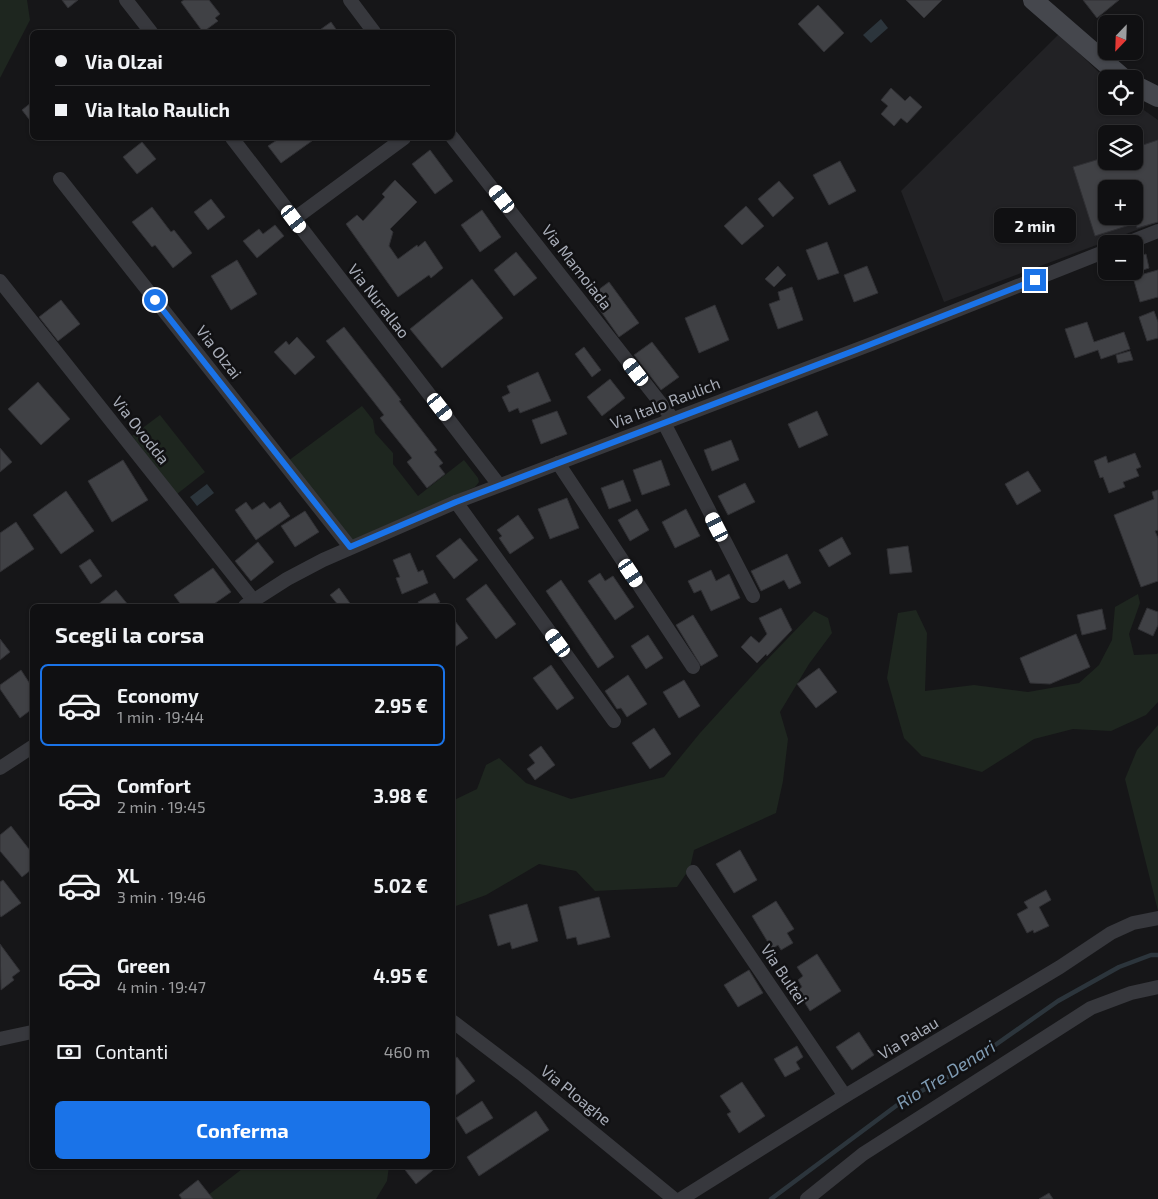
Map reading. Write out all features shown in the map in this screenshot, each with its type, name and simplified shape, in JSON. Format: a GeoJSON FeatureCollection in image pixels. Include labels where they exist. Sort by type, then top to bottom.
{"type":"FeatureCollection","features":[{"type":"Feature","properties":{"kind":"street"},"geometry":{"type":"LineString","coordinates":[[126,0],[149,30]]}},
{"type":"Feature","properties":{"kind":"street"},"geometry":{"type":"LineString","coordinates":[[350,0],[372,30]]}},
{"type":"Feature","properties":{"kind":"street"},"geometry":{"type":"LineString","coordinates":[[1033,0],[1114,70]]}},
{"type":"Feature","properties":{"kind":"street"},"geometry":{"type":"LineString","coordinates":[[1143,90],[1158,97]]}},
{"type":"Feature","properties":{"kind":"street","name":"Via Nurallao"},"geometry":{"type":"LineString","coordinates":[[234,140],[499,485]]}},
{"type":"Feature","properties":{"kind":"street"},"geometry":{"type":"LineString","coordinates":[[294,219],[401,140]]}},
{"type":"Feature","properties":{"kind":"street","name":"Via Mamoiada"},"geometry":{"type":"LineString","coordinates":[[454,140],[668,421],[753,596]]}},
{"type":"Feature","properties":{"kind":"street","name":"Via Olzai"},"geometry":{"type":"LineString","coordinates":[[60,179],[350,547]]}},
{"type":"Feature","properties":{"kind":"street"},"geometry":{"type":"LineString","coordinates":[[1143,237],[1158,231]]}},
{"type":"Feature","properties":{"kind":"street","name":"Via Italo Raulich"},"geometry":{"type":"LineString","coordinates":[[249,603],[299,572],[350,547],[456,502],[883,339],[1098,254]]}},
{"type":"Feature","properties":{"kind":"street","name":"Via Ovodda"},"geometry":{"type":"LineString","coordinates":[[0,281],[249,603]]}},
{"type":"Feature","properties":{"kind":"street"},"geometry":{"type":"LineString","coordinates":[[558,463],[694,667]]}},
{"type":"Feature","properties":{"kind":"street"},"geometry":{"type":"LineString","coordinates":[[456,502],[614,721]]}},
{"type":"Feature","properties":{"kind":"street"},"geometry":{"type":"LineString","coordinates":[[0,768],[30,748]]}},
{"type":"Feature","properties":{"kind":"street","name":"Via Bultei"},"geometry":{"type":"LineString","coordinates":[[693,872],[845,1096]]}},
{"type":"Feature","properties":{"kind":"street","name":"Via Palau"},"geometry":{"type":"LineString","coordinates":[[681,1199],[845,1096],[1060,967],[1111,933],[1133,924],[1158,918]]}},
{"type":"Feature","properties":{"kind":"street"},"geometry":{"type":"LineString","coordinates":[[807,1199],[863,1154],[1091,1008],[1131,993],[1158,987]]}},
{"type":"Feature","properties":{"kind":"street","name":"Via Ploaghe"},"geometry":{"type":"LineString","coordinates":[[455,1023],[523,1075],[674,1199]]}},
{"type":"Feature","properties":{"kind":"street"},"geometry":{"type":"LineString","coordinates":[[0,1039],[30,1033]]}},
{"type":"Feature","properties":{"kind":"shaded area"},"geometry":{"type":"Polygon","coordinates":[[[0,0],[27,0],[30,20],[0,78],[0,0]]]}},
{"type":"Feature","properties":{"kind":"shaded area"},"geometry":{"type":"Polygon","coordinates":[[[881,19],[888,28],[871,43],[863,35],[881,19]]]}},
{"type":"Feature","properties":{"kind":"shaded area"},"geometry":{"type":"Polygon","coordinates":[[[1059,34],[1098,71],[1098,115],[1143,115],[1143,109],[1158,120],[1158,222],[1123,235],[1098,235],[1098,244],[944,302],[901,191],[1059,34]]]}},
{"type":"Feature","properties":{"kind":"shaded area"},"geometry":{"type":"Polygon","coordinates":[[[362,406],[373,420],[375,433],[393,453],[393,464],[418,496],[464,460],[479,482],[475,487],[350,541],[288,461],[362,406]]]}},
{"type":"Feature","properties":{"kind":"shaded area"},"geometry":{"type":"Polygon","coordinates":[[[160,415],[205,472],[177,494],[132,436],[160,415]]]}},
{"type":"Feature","properties":{"kind":"shaded area"},"geometry":{"type":"Polygon","coordinates":[[[207,484],[214,493],[197,506],[190,497],[207,484]]]}},
{"type":"Feature","properties":{"kind":"shaded area"},"geometry":{"type":"Polygon","coordinates":[[[1138,594],[1140,603],[1129,634],[1134,655],[1158,653],[1158,702],[1146,715],[1111,731],[1073,729],[1034,739],[982,772],[922,756],[904,738],[887,678],[898,613],[916,610],[927,633],[925,691],[974,685],[1028,692],[1079,683],[1099,665],[1112,640],[1115,607],[1138,594]]]}},
{"type":"Feature","properties":{"kind":"shaded area"},"geometry":{"type":"Polygon","coordinates":[[[814,611],[828,618],[832,633],[809,664],[780,712],[788,739],[783,781],[776,813],[694,850],[690,868],[677,887],[595,891],[576,871],[539,864],[486,895],[455,906],[455,800],[477,789],[486,765],[499,758],[526,783],[571,799],[664,777],[700,733],[814,611]]]}},
{"type":"Feature","properties":{"kind":"shaded area"},"geometry":{"type":"Polygon","coordinates":[[[1158,725],[1158,911],[1125,779],[1137,750],[1158,725]]]}},
{"type":"Feature","properties":{"kind":"shaded area"},"geometry":{"type":"Polygon","coordinates":[[[242,1169],[389,1169],[387,1181],[376,1199],[203,1199],[242,1169]]]}},
{"type":"Feature","properties":{"kind":"building"},"geometry":{"type":"Polygon","coordinates":[[[62,0],[78,0],[68,8],[62,0]]]}},
{"type":"Feature","properties":{"kind":"building"},"geometry":{"type":"Polygon","coordinates":[[[184,0],[209,0],[220,14],[215,18],[218,21],[206,30],[202,30],[181,2],[184,0]]]}},
{"type":"Feature","properties":{"kind":"building"},"geometry":{"type":"Polygon","coordinates":[[[906,0],[942,0],[924,18],[906,0]]]}},
{"type":"Feature","properties":{"kind":"building"},"geometry":{"type":"Polygon","coordinates":[[[1083,0],[1119,0],[1101,15],[1098,15],[1097,18],[1083,0]]]}},
{"type":"Feature","properties":{"kind":"building"},"geometry":{"type":"Polygon","coordinates":[[[818,5],[844,33],[824,52],[798,24],[818,5]]]}},
{"type":"Feature","properties":{"kind":"building"},"geometry":{"type":"Polygon","coordinates":[[[331,22],[337,30],[320,30],[331,22]]]}},
{"type":"Feature","properties":{"kind":"building"},"geometry":{"type":"Polygon","coordinates":[[[891,88],[905,101],[910,96],[922,107],[907,123],[901,118],[894,126],[881,114],[888,106],[881,100],[891,88]]]}},
{"type":"Feature","properties":{"kind":"building"},"geometry":{"type":"Polygon","coordinates":[[[30,104],[30,120],[22,110],[30,104]]]}},
{"type":"Feature","properties":{"kind":"building"},"geometry":{"type":"Polygon","coordinates":[[[277,140],[313,140],[281,163],[268,146],[277,140]]]}},
{"type":"Feature","properties":{"kind":"building"},"geometry":{"type":"Polygon","coordinates":[[[1158,140],[1158,222],[1137,228],[1136,225],[1143,225],[1143,180],[1098,180],[1098,225],[1130,225],[1095,236],[1073,167],[1098,159],[1098,170],[1143,170],[1143,145],[1158,140]]]}},
{"type":"Feature","properties":{"kind":"building"},"geometry":{"type":"Polygon","coordinates":[[[142,142],[156,159],[137,174],[123,157],[142,142]]]}},
{"type":"Feature","properties":{"kind":"building"},"geometry":{"type":"Polygon","coordinates":[[[430,150],[453,181],[435,194],[412,164],[430,150]]]}},
{"type":"Feature","properties":{"kind":"building"},"geometry":{"type":"Polygon","coordinates":[[[840,161],[856,191],[829,205],[813,175],[840,161]]]}},
{"type":"Feature","properties":{"kind":"building"},"geometry":{"type":"Polygon","coordinates":[[[395,180],[417,202],[390,229],[393,232],[389,246],[398,259],[425,241],[443,268],[431,278],[429,275],[398,297],[346,224],[357,215],[363,221],[385,197],[382,194],[395,180]]]}},
{"type":"Feature","properties":{"kind":"building"},"geometry":{"type":"Polygon","coordinates":[[[779,181],[794,198],[773,217],[758,199],[779,181]]]}},
{"type":"Feature","properties":{"kind":"building"},"geometry":{"type":"Polygon","coordinates":[[[211,199],[225,217],[208,230],[194,212],[211,199]]]}},
{"type":"Feature","properties":{"kind":"building"},"geometry":{"type":"Polygon","coordinates":[[[746,206],[764,226],[742,245],[724,226],[746,206]]]}},
{"type":"Feature","properties":{"kind":"building"},"geometry":{"type":"Polygon","coordinates":[[[152,207],[171,232],[174,230],[192,253],[173,268],[155,245],[152,247],[132,222],[152,207]]]}},
{"type":"Feature","properties":{"kind":"building"},"geometry":{"type":"Polygon","coordinates":[[[482,210],[501,237],[480,252],[461,225],[482,210]]]}},
{"type":"Feature","properties":{"kind":"building"},"geometry":{"type":"Polygon","coordinates":[[[275,225],[284,236],[257,258],[243,241],[259,229],[263,234],[275,225]]]}},
{"type":"Feature","properties":{"kind":"building"},"geometry":{"type":"Polygon","coordinates":[[[827,242],[839,273],[818,280],[806,250],[827,242]]]}},
{"type":"Feature","properties":{"kind":"building"},"geometry":{"type":"Polygon","coordinates":[[[516,252],[537,278],[514,296],[494,270],[516,252]]]}},
{"type":"Feature","properties":{"kind":"building"},"geometry":{"type":"Polygon","coordinates":[[[1146,254],[1149,268],[1143,270],[1143,255],[1146,254]]]}},
{"type":"Feature","properties":{"kind":"building"},"geometry":{"type":"Polygon","coordinates":[[[237,260],[257,294],[231,310],[211,276],[237,260]]]}},
{"type":"Feature","properties":{"kind":"building"},"geometry":{"type":"Polygon","coordinates":[[[778,266],[786,275],[774,287],[765,279],[778,266]]]}},
{"type":"Feature","properties":{"kind":"building"},"geometry":{"type":"Polygon","coordinates":[[[867,266],[878,293],[854,302],[844,275],[867,266]]]}},
{"type":"Feature","properties":{"kind":"building"},"geometry":{"type":"Polygon","coordinates":[[[1158,270],[1158,297],[1140,302],[1134,280],[1143,280],[1143,274],[1158,270]]]}},
{"type":"Feature","properties":{"kind":"building"},"geometry":{"type":"Polygon","coordinates":[[[472,279],[503,318],[442,368],[410,329],[472,279]]]}},
{"type":"Feature","properties":{"kind":"building"},"geometry":{"type":"Polygon","coordinates":[[[609,282],[639,323],[619,337],[590,296],[609,282]]]}},
{"type":"Feature","properties":{"kind":"building"},"geometry":{"type":"Polygon","coordinates":[[[792,287],[803,320],[778,329],[769,304],[780,300],[778,292],[792,287]]]}},
{"type":"Feature","properties":{"kind":"building"},"geometry":{"type":"Polygon","coordinates":[[[61,300],[80,324],[58,341],[39,317],[61,300]]]}},
{"type":"Feature","properties":{"kind":"building"},"geometry":{"type":"Polygon","coordinates":[[[715,305],[729,340],[699,353],[685,318],[715,305]]]}},
{"type":"Feature","properties":{"kind":"building"},"geometry":{"type":"Polygon","coordinates":[[[1154,311],[1158,322],[1158,338],[1147,341],[1139,317],[1154,311]]]}},
{"type":"Feature","properties":{"kind":"building"},"geometry":{"type":"Polygon","coordinates":[[[1087,322],[1094,342],[1124,332],[1130,349],[1101,359],[1098,350],[1075,358],[1065,329],[1087,322]]]}},
{"type":"Feature","properties":{"kind":"building"},"geometry":{"type":"Polygon","coordinates":[[[344,327],[437,450],[434,452],[443,463],[439,466],[445,474],[427,488],[407,462],[412,458],[380,418],[384,415],[326,341],[344,327]]]}},
{"type":"Feature","properties":{"kind":"building"},"geometry":{"type":"Polygon","coordinates":[[[297,337],[315,357],[295,375],[274,352],[286,341],[289,345],[297,337]]]}},
{"type":"Feature","properties":{"kind":"building"},"geometry":{"type":"Polygon","coordinates":[[[652,342],[679,377],[661,390],[634,355],[652,342]]]}},
{"type":"Feature","properties":{"kind":"building"},"geometry":{"type":"Polygon","coordinates":[[[584,347],[601,370],[592,377],[575,354],[584,347]]]}},
{"type":"Feature","properties":{"kind":"building"},"geometry":{"type":"Polygon","coordinates":[[[1130,351],[1133,360],[1118,363],[1116,355],[1130,351]]]}},
{"type":"Feature","properties":{"kind":"building"},"geometry":{"type":"Polygon","coordinates":[[[538,372],[551,401],[520,413],[518,408],[509,412],[502,397],[510,393],[507,386],[538,372]]]}},
{"type":"Feature","properties":{"kind":"building"},"geometry":{"type":"Polygon","coordinates":[[[610,379],[625,398],[602,416],[587,397],[610,379]]]}},
{"type":"Feature","properties":{"kind":"building"},"geometry":{"type":"Polygon","coordinates":[[[38,382],[70,419],[41,445],[8,409],[38,382]]]}},
{"type":"Feature","properties":{"kind":"building"},"geometry":{"type":"Polygon","coordinates":[[[557,411],[567,434],[541,444],[532,420],[557,411]]]}},
{"type":"Feature","properties":{"kind":"building"},"geometry":{"type":"Polygon","coordinates":[[[817,411],[828,435],[799,448],[788,424],[817,411]]]}},
{"type":"Feature","properties":{"kind":"building"},"geometry":{"type":"Polygon","coordinates":[[[731,440],[739,460],[712,471],[704,450],[731,440]]]}},
{"type":"Feature","properties":{"kind":"building"},"geometry":{"type":"Polygon","coordinates":[[[0,448],[12,462],[0,472],[0,448]]]}},
{"type":"Feature","properties":{"kind":"building"},"geometry":{"type":"Polygon","coordinates":[[[1135,453],[1141,467],[1136,469],[1139,476],[1123,482],[1125,487],[1109,493],[1103,477],[1100,478],[1094,461],[1106,456],[1108,463],[1135,453]]]}},
{"type":"Feature","properties":{"kind":"building"},"geometry":{"type":"Polygon","coordinates":[[[123,460],[148,500],[112,522],[88,481],[123,460]]]}},
{"type":"Feature","properties":{"kind":"building"},"geometry":{"type":"Polygon","coordinates":[[[661,460],[670,485],[642,495],[633,470],[661,460]]]}},
{"type":"Feature","properties":{"kind":"building"},"geometry":{"type":"Polygon","coordinates":[[[1028,471],[1041,491],[1017,505],[1005,484],[1028,471]]]}},
{"type":"Feature","properties":{"kind":"building"},"geometry":{"type":"Polygon","coordinates":[[[623,480],[631,501],[609,509],[601,488],[623,480]]]}},
{"type":"Feature","properties":{"kind":"building"},"geometry":{"type":"Polygon","coordinates":[[[745,483],[755,502],[728,515],[718,496],[745,483]]]}},
{"type":"Feature","properties":{"kind":"building"},"geometry":{"type":"Polygon","coordinates":[[[1158,490],[1158,530],[1155,531],[1158,538],[1158,581],[1141,587],[1114,515],[1154,499],[1152,492],[1158,490]]]}},
{"type":"Feature","properties":{"kind":"building"},"geometry":{"type":"Polygon","coordinates":[[[66,491],[94,531],[61,554],[33,515],[66,491]]]}},
{"type":"Feature","properties":{"kind":"building"},"geometry":{"type":"Polygon","coordinates":[[[567,498],[579,528],[550,539],[538,509],[567,498]]]}},
{"type":"Feature","properties":{"kind":"building"},"geometry":{"type":"Polygon","coordinates":[[[246,502],[252,510],[264,502],[270,509],[280,502],[290,516],[256,540],[235,510],[246,502]]]}},
{"type":"Feature","properties":{"kind":"building"},"geometry":{"type":"Polygon","coordinates":[[[637,509],[649,530],[630,541],[618,520],[637,509]]]}},
{"type":"Feature","properties":{"kind":"building"},"geometry":{"type":"Polygon","coordinates":[[[686,509],[700,536],[675,548],[662,522],[686,509]]]}},
{"type":"Feature","properties":{"kind":"building"},"geometry":{"type":"Polygon","coordinates":[[[305,511],[319,532],[295,547],[281,526],[305,511]]]}},
{"type":"Feature","properties":{"kind":"building"},"geometry":{"type":"Polygon","coordinates":[[[518,515],[534,538],[510,554],[499,538],[502,536],[497,530],[518,515]]]}},
{"type":"Feature","properties":{"kind":"building"},"geometry":{"type":"Polygon","coordinates":[[[16,522],[34,549],[0,572],[0,533],[16,522]]]}},
{"type":"Feature","properties":{"kind":"building"},"geometry":{"type":"Polygon","coordinates":[[[842,537],[851,554],[829,567],[819,550],[842,537]]]}},
{"type":"Feature","properties":{"kind":"building"},"geometry":{"type":"Polygon","coordinates":[[[460,538],[478,560],[454,579],[436,556],[460,538]]]}},
{"type":"Feature","properties":{"kind":"building"},"geometry":{"type":"Polygon","coordinates":[[[258,542],[274,562],[251,581],[235,561],[258,542]]]}},
{"type":"Feature","properties":{"kind":"building"},"geometry":{"type":"Polygon","coordinates":[[[908,546],[912,572],[890,574],[887,549],[908,546]]]}},
{"type":"Feature","properties":{"kind":"building"},"geometry":{"type":"Polygon","coordinates":[[[410,553],[418,572],[423,570],[428,583],[402,594],[396,578],[400,577],[393,560],[410,553]]]}},
{"type":"Feature","properties":{"kind":"building"},"geometry":{"type":"Polygon","coordinates":[[[787,554],[801,583],[789,589],[784,580],[761,591],[751,571],[787,554]]]}},
{"type":"Feature","properties":{"kind":"building"},"geometry":{"type":"Polygon","coordinates":[[[90,559],[102,576],[91,584],[79,566],[90,559]]]}},
{"type":"Feature","properties":{"kind":"building"},"geometry":{"type":"Polygon","coordinates":[[[213,568],[231,592],[214,604],[181,604],[174,595],[213,568]]]}},
{"type":"Feature","properties":{"kind":"building"},"geometry":{"type":"Polygon","coordinates":[[[711,570],[716,581],[729,574],[740,598],[711,611],[701,590],[694,593],[688,581],[711,570]]]}},
{"type":"Feature","properties":{"kind":"building"},"geometry":{"type":"Polygon","coordinates":[[[600,573],[605,581],[613,576],[634,607],[615,620],[588,581],[600,573]]]}},
{"type":"Feature","properties":{"kind":"building"},"geometry":{"type":"Polygon","coordinates":[[[561,580],[614,657],[598,668],[546,591],[561,580]]]}},
{"type":"Feature","properties":{"kind":"building"},"geometry":{"type":"Polygon","coordinates":[[[486,584],[516,624],[496,639],[466,599],[486,584]]]}},
{"type":"Feature","properties":{"kind":"building"},"geometry":{"type":"Polygon","coordinates":[[[339,588],[351,604],[337,604],[330,595],[339,588]]]}},
{"type":"Feature","properties":{"kind":"building"},"geometry":{"type":"Polygon","coordinates":[[[116,590],[127,604],[98,604],[116,590]]]}},
{"type":"Feature","properties":{"kind":"building"},"geometry":{"type":"Polygon","coordinates":[[[435,593],[440,602],[436,604],[419,604],[418,602],[435,593]]]}},
{"type":"Feature","properties":{"kind":"building"},"geometry":{"type":"Polygon","coordinates":[[[781,608],[792,630],[767,656],[766,654],[757,663],[741,647],[751,636],[759,643],[767,634],[759,618],[781,608]]]}},
{"type":"Feature","properties":{"kind":"building"},"geometry":{"type":"Polygon","coordinates":[[[1147,608],[1158,612],[1158,625],[1153,636],[1138,629],[1147,608]]]}},
{"type":"Feature","properties":{"kind":"building"},"geometry":{"type":"Polygon","coordinates":[[[1102,609],[1106,629],[1082,635],[1077,615],[1102,609]]]}},
{"type":"Feature","properties":{"kind":"building"},"geometry":{"type":"Polygon","coordinates":[[[693,615],[718,656],[701,666],[676,625],[693,615]]]}},
{"type":"Feature","properties":{"kind":"building"},"geometry":{"type":"Polygon","coordinates":[[[455,621],[468,638],[455,647],[455,621]]]}},
{"type":"Feature","properties":{"kind":"building"},"geometry":{"type":"Polygon","coordinates":[[[1076,634],[1090,667],[1050,684],[1030,683],[1020,658],[1076,634]]]}},
{"type":"Feature","properties":{"kind":"building"},"geometry":{"type":"Polygon","coordinates":[[[648,635],[663,658],[646,669],[631,646],[648,635]]]}},
{"type":"Feature","properties":{"kind":"building"},"geometry":{"type":"Polygon","coordinates":[[[0,639],[10,652],[0,660],[0,639]]]}},
{"type":"Feature","properties":{"kind":"building"},"geometry":{"type":"Polygon","coordinates":[[[551,665],[574,698],[557,710],[533,678],[551,665]]]}},
{"type":"Feature","properties":{"kind":"building"},"geometry":{"type":"Polygon","coordinates":[[[819,668],[837,692],[816,708],[797,684],[819,668]]]}},
{"type":"Feature","properties":{"kind":"building"},"geometry":{"type":"Polygon","coordinates":[[[21,670],[30,684],[30,710],[20,718],[0,689],[0,685],[21,670]]]}},
{"type":"Feature","properties":{"kind":"building"},"geometry":{"type":"Polygon","coordinates":[[[628,675],[647,704],[627,717],[621,708],[617,709],[605,691],[628,675]]]}},
{"type":"Feature","properties":{"kind":"building"},"geometry":{"type":"Polygon","coordinates":[[[684,680],[700,706],[679,718],[663,692],[684,680]]]}},
{"type":"Feature","properties":{"kind":"building"},"geometry":{"type":"Polygon","coordinates":[[[654,728],[671,754],[650,769],[632,743],[654,728]]]}},
{"type":"Feature","properties":{"kind":"building"},"geometry":{"type":"Polygon","coordinates":[[[541,746],[555,765],[535,780],[527,769],[535,763],[529,755],[541,746]]]}},
{"type":"Feature","properties":{"kind":"building"},"geometry":{"type":"Polygon","coordinates":[[[11,826],[30,850],[30,871],[22,877],[0,851],[0,835],[11,826]]]}},
{"type":"Feature","properties":{"kind":"building"},"geometry":{"type":"Polygon","coordinates":[[[740,850],[757,880],[734,893],[716,864],[740,850]]]}},
{"type":"Feature","properties":{"kind":"building"},"geometry":{"type":"Polygon","coordinates":[[[3,880],[21,903],[1,917],[0,882],[3,880]]]}},
{"type":"Feature","properties":{"kind":"building"},"geometry":{"type":"Polygon","coordinates":[[[1046,890],[1051,900],[1039,907],[1049,926],[1034,933],[1033,930],[1027,933],[1017,914],[1028,908],[1024,902],[1046,890]]]}},
{"type":"Feature","properties":{"kind":"building"},"geometry":{"type":"Polygon","coordinates":[[[599,897],[610,937],[578,945],[576,937],[567,939],[559,907],[599,897]]]}},
{"type":"Feature","properties":{"kind":"building"},"geometry":{"type":"Polygon","coordinates":[[[776,901],[794,929],[787,933],[793,943],[781,950],[778,945],[772,949],[752,916],[776,901]]]}},
{"type":"Feature","properties":{"kind":"building"},"geometry":{"type":"Polygon","coordinates":[[[527,904],[538,941],[512,949],[510,942],[498,946],[489,915],[527,904]]]}},
{"type":"Feature","properties":{"kind":"building"},"geometry":{"type":"Polygon","coordinates":[[[0,944],[20,971],[12,977],[14,980],[1,990],[0,944]]]}},
{"type":"Feature","properties":{"kind":"building"},"geometry":{"type":"Polygon","coordinates":[[[817,954],[841,991],[810,1011],[797,990],[802,987],[798,980],[803,976],[797,967],[817,954]]]}},
{"type":"Feature","properties":{"kind":"building"},"geometry":{"type":"Polygon","coordinates":[[[749,970],[763,993],[738,1007],[724,985],[749,970]]]}},
{"type":"Feature","properties":{"kind":"building"},"geometry":{"type":"Polygon","coordinates":[[[859,1032],[874,1055],[852,1070],[836,1047],[859,1032]]]}},
{"type":"Feature","properties":{"kind":"building"},"geometry":{"type":"Polygon","coordinates":[[[797,1046],[803,1057],[796,1062],[800,1069],[785,1077],[774,1059],[797,1046]]]}},
{"type":"Feature","properties":{"kind":"building"},"geometry":{"type":"Polygon","coordinates":[[[457,1057],[475,1081],[455,1096],[455,1058],[457,1057]]]}},
{"type":"Feature","properties":{"kind":"building"},"geometry":{"type":"Polygon","coordinates":[[[742,1082],[765,1116],[739,1133],[727,1114],[731,1112],[720,1096],[742,1082]]]}},
{"type":"Feature","properties":{"kind":"building"},"geometry":{"type":"Polygon","coordinates":[[[482,1101],[493,1118],[466,1134],[456,1118],[482,1101]]]}},
{"type":"Feature","properties":{"kind":"building"},"geometry":{"type":"Polygon","coordinates":[[[536,1111],[549,1130],[479,1176],[467,1157],[536,1111]]]}},
{"type":"Feature","properties":{"kind":"building"},"geometry":{"type":"Polygon","coordinates":[[[404,1169],[434,1169],[416,1184],[404,1169]]]}},
{"type":"Feature","properties":{"kind":"building"},"geometry":{"type":"Polygon","coordinates":[[[198,1180],[213,1199],[182,1199],[179,1195],[198,1180]]]}},
{"type":"Feature","properties":{"kind":"building"},"geometry":{"type":"Polygon","coordinates":[[[1049,1193],[1053,1199],[1039,1199],[1049,1193]]]}},
{"type":"Feature","properties":{"kind":"waterway","name":"Rio Tre Denari"},"geometry":{"type":"LineString","coordinates":[[771,1199],[904,1100],[954,1074],[1058,1001],[1119,967],[1151,955],[1158,955]]}},
{"type":"Feature","properties":{"kind":"route"},"geometry":{"type":"LineString","coordinates":[[155,300],[350,547],[456,502],[1035,280]]}}]}
